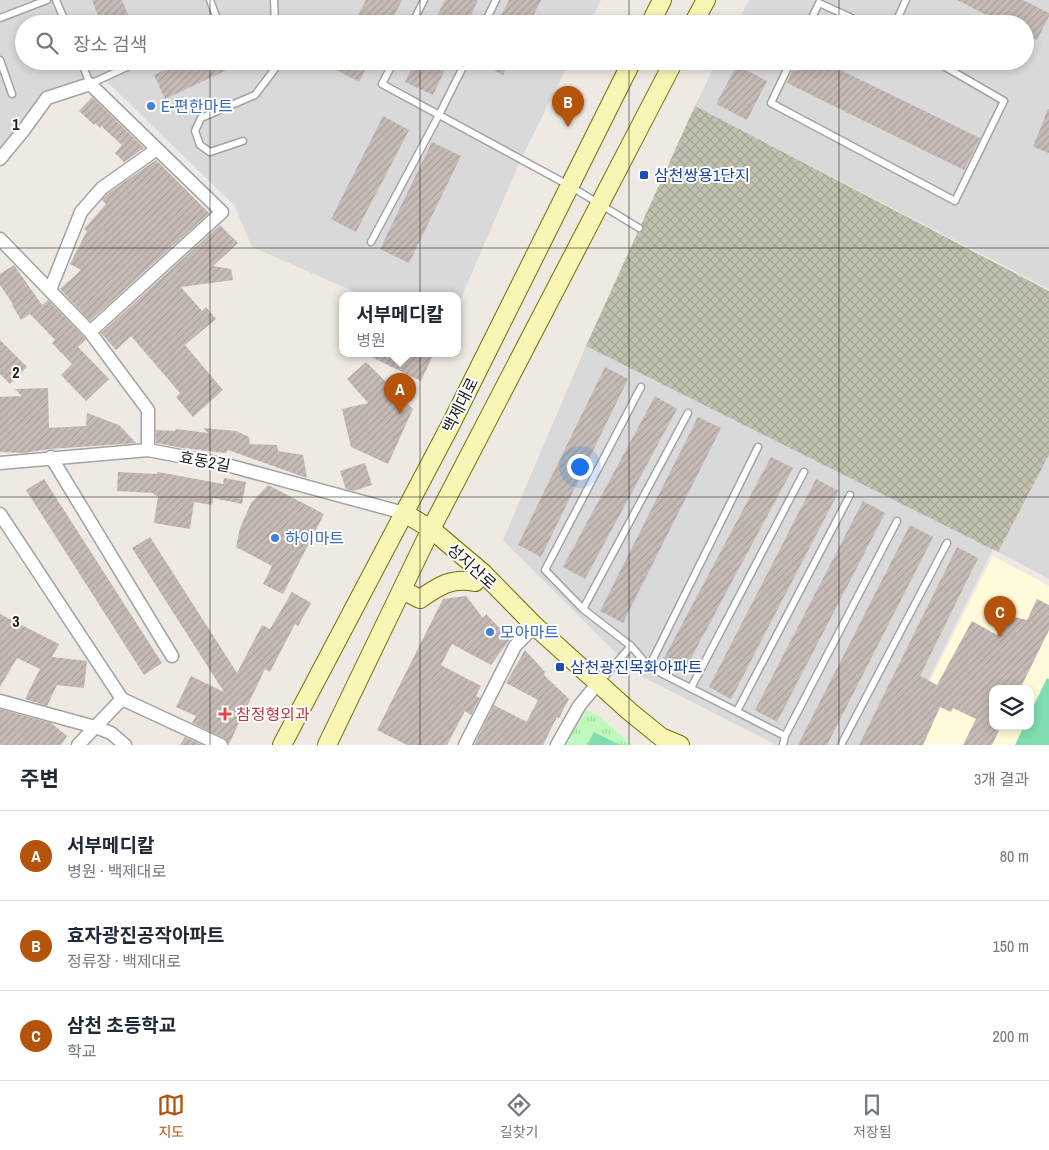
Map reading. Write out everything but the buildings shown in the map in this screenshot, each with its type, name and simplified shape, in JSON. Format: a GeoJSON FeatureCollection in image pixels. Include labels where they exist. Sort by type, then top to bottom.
{"type":"FeatureCollection","features":[{"type":"Feature","properties":{"kind":"street"},"geometry":{"type":"LineString","coordinates":[[654,15],[662,0]]}},
{"type":"Feature","properties":{"kind":"street"},"geometry":{"type":"LineString","coordinates":[[698,15],[706,0]]}},
{"type":"Feature","properties":{"kind":"street","name":"백제대로"},"geometry":{"type":"LineString","coordinates":[[282,745],[450,426],[628,70]]}},
{"type":"Feature","properties":{"kind":"street","name":"백제대로"},"geometry":{"type":"LineString","coordinates":[[327,745],[431,529],[669,70]]}},
{"type":"Feature","properties":{"kind":"street"},"geometry":{"type":"LineString","coordinates":[[0,159],[47,98],[90,84],[222,212],[90,332]]}},
{"type":"Feature","properties":{"kind":"street"},"geometry":{"type":"LineString","coordinates":[[50,290],[82,212],[102,188],[157,148]]}},
{"type":"Feature","properties":{"kind":"street"},"geometry":{"type":"LineString","coordinates":[[0,239],[90,332],[148,410],[148,450]]}},
{"type":"Feature","properties":{"kind":"street","name":"효동2길"},"geometry":{"type":"LineString","coordinates":[[0,463],[51,457],[148,450],[227,465],[404,513]]}},
{"type":"Feature","properties":{"kind":"street"},"geometry":{"type":"LineString","coordinates":[[51,457],[172,656]]}},
{"type":"Feature","properties":{"kind":"street","name":"성지산로"},"geometry":{"type":"LineString","coordinates":[[404,513],[431,529],[482,573],[535,626],[629,711],[661,737],[680,745]]}},
{"type":"Feature","properties":{"kind":"street"},"geometry":{"type":"LineString","coordinates":[[0,514],[122,699],[221,745]]}},
{"type":"Feature","properties":{"kind":"street"},"geometry":{"type":"LineString","coordinates":[[402,590],[420,599],[439,585],[462,579],[475,582],[482,573]]}},
{"type":"Feature","properties":{"kind":"street"},"geometry":{"type":"LineString","coordinates":[[465,745],[515,646],[535,626]]}},
{"type":"Feature","properties":{"kind":"street"},"geometry":{"type":"LineString","coordinates":[[557,745],[579,706],[598,683]]}},
{"type":"Feature","properties":{"kind":"street"},"geometry":{"type":"LineString","coordinates":[[78,745],[122,699]]}},
{"type":"Feature","properties":{"kind":"street"},"geometry":{"type":"LineString","coordinates":[[0,701],[95,727],[111,734],[125,745]]}},
{"type":"Feature","properties":{"kind":"lane"},"geometry":{"type":"LineString","coordinates":[[0,18],[47,0]]}},
{"type":"Feature","properties":{"kind":"lane"},"geometry":{"type":"LineString","coordinates":[[56,0],[62,15]]}},
{"type":"Feature","properties":{"kind":"lane"},"geometry":{"type":"LineString","coordinates":[[210,0],[216,15]]}},
{"type":"Feature","properties":{"kind":"lane"},"geometry":{"type":"LineString","coordinates":[[274,0],[275,15]]}},
{"type":"Feature","properties":{"kind":"lane"},"geometry":{"type":"LineString","coordinates":[[416,15],[424,0]]}},
{"type":"Feature","properties":{"kind":"lane"},"geometry":{"type":"LineString","coordinates":[[488,15],[496,0]]}},
{"type":"Feature","properties":{"kind":"lane"},"geometry":{"type":"LineString","coordinates":[[899,15],[906,0]]}},
{"type":"Feature","properties":{"kind":"lane"},"geometry":{"type":"LineString","coordinates":[[813,15],[819,3],[845,15]]}},
{"type":"Feature","properties":{"kind":"lane"},"geometry":{"type":"LineString","coordinates":[[0,60],[12,94]]}},
{"type":"Feature","properties":{"kind":"lane"},"geometry":{"type":"LineString","coordinates":[[85,70],[90,84],[120,70]]}},
{"type":"Feature","properties":{"kind":"lane"},"geometry":{"type":"LineString","coordinates":[[242,141],[210,152],[200,145],[195,131],[201,118],[255,95],[274,70]]}},
{"type":"Feature","properties":{"kind":"lane"},"geometry":{"type":"LineString","coordinates":[[389,70],[382,84],[570,186],[640,228]]}},
{"type":"Feature","properties":{"kind":"lane"},"geometry":{"type":"LineString","coordinates":[[371,242],[440,115],[462,70]]}},
{"type":"Feature","properties":{"kind":"lane"},"geometry":{"type":"LineString","coordinates":[[787,70],[771,103],[955,201],[1004,101],[951,70]]}},
{"type":"Feature","properties":{"kind":"lane"},"geometry":{"type":"LineString","coordinates":[[641,387],[545,570],[583,608],[631,646],[649,666],[784,736]]}},
{"type":"Feature","properties":{"kind":"lane"},"geometry":{"type":"LineString","coordinates":[[583,608],[688,413]]}},
{"type":"Feature","properties":{"kind":"lane"},"geometry":{"type":"LineString","coordinates":[[649,666],[758,447]]}},
{"type":"Feature","properties":{"kind":"lane"},"geometry":{"type":"LineString","coordinates":[[691,688],[804,472]]}},
{"type":"Feature","properties":{"kind":"lane"},"geometry":{"type":"LineString","coordinates":[[737,711],[850,496]]}},
{"type":"Feature","properties":{"kind":"lane"},"geometry":{"type":"LineString","coordinates":[[783,745],[784,736],[897,522]]}},
{"type":"Feature","properties":{"kind":"lane"},"geometry":{"type":"LineString","coordinates":[[841,745],[947,542]]}},
{"type":"Feature","properties":{"kind":"lane"},"geometry":{"type":"LineString","coordinates":[[598,683],[631,646]]}},
{"type":"Feature","properties":{"kind":"shaded area"},"geometry":{"type":"Polygon","coordinates":[[[0,0],[601,0],[594,15],[15,15],[15,70],[566,70],[521,159],[461,298],[461,292],[355,292],[252,247],[234,205],[103,78],[47,98],[0,159],[0,0]]]}},
{"type":"Feature","properties":{"kind":"shaded area"},"geometry":{"type":"Polygon","coordinates":[[[749,0],[1049,0],[1049,289],[695,106],[713,70],[1034,70],[1034,15],[742,15],[749,0]]]}},
{"type":"Feature","properties":{"kind":"shaded area"},"geometry":{"type":"Polygon","coordinates":[[[695,106],[1049,291],[1049,455],[998,552],[586,346],[695,106]]]}},
{"type":"Feature","properties":{"kind":"shaded area"},"geometry":{"type":"Polygon","coordinates":[[[586,346],[993,549],[896,745],[773,745],[773,743],[637,674],[503,540],[586,346]]]}},
{"type":"Feature","properties":{"kind":"shaded area"},"geometry":{"type":"Polygon","coordinates":[[[1049,455],[1049,579],[998,552],[1049,455]]]}},
{"type":"Feature","properties":{"kind":"shaded area"},"geometry":{"type":"Polygon","coordinates":[[[993,556],[1049,586],[1049,745],[898,745],[993,556]]]}},
{"type":"Feature","properties":{"kind":"green space"},"geometry":{"type":"Polygon","coordinates":[[[1047,678],[1049,679],[1049,745],[1015,745],[1022,730],[1034,730],[1034,705],[1047,678]]]}},
{"type":"Feature","properties":{"kind":"green space"},"geometry":{"type":"Polygon","coordinates":[[[583,709],[596,714],[632,745],[564,745],[583,709]]]}},
{"type":"Feature","properties":{"kind":"green space"},"geometry":{"type":"Polygon","coordinates":[[[594,732],[620,745],[587,745],[594,732]]]}},
{"type":"Feature","properties":{"kind":"place","name":"E-편한마트"},"geometry":{"type":"Point","coordinates":[151,106]}},
{"type":"Feature","properties":{"kind":"place","name":"효자광진공작아파트"},"geometry":{"type":"Point","coordinates":[568,127]}},
{"type":"Feature","properties":{"kind":"place","name":"삼천쌍용1단지"},"geometry":{"type":"Point","coordinates":[644,175]}},
{"type":"Feature","properties":{"kind":"place","name":"서부메디칼"},"geometry":{"type":"Point","coordinates":[400,414]}},
{"type":"Feature","properties":{"kind":"place","name":"하이마트"},"geometry":{"type":"Point","coordinates":[275,538]}},
{"type":"Feature","properties":{"kind":"place","name":"모아마트"},"geometry":{"type":"Point","coordinates":[490,632]}},
{"type":"Feature","properties":{"kind":"place","name":"삼천 초등학교"},"geometry":{"type":"Point","coordinates":[1000,637]}},
{"type":"Feature","properties":{"kind":"place","name":"삼천광진목화아파트"},"geometry":{"type":"Point","coordinates":[560,667]}},
{"type":"Feature","properties":{"kind":"place","name":"참정형외과"},"geometry":{"type":"Point","coordinates":[225,714]}}]}
